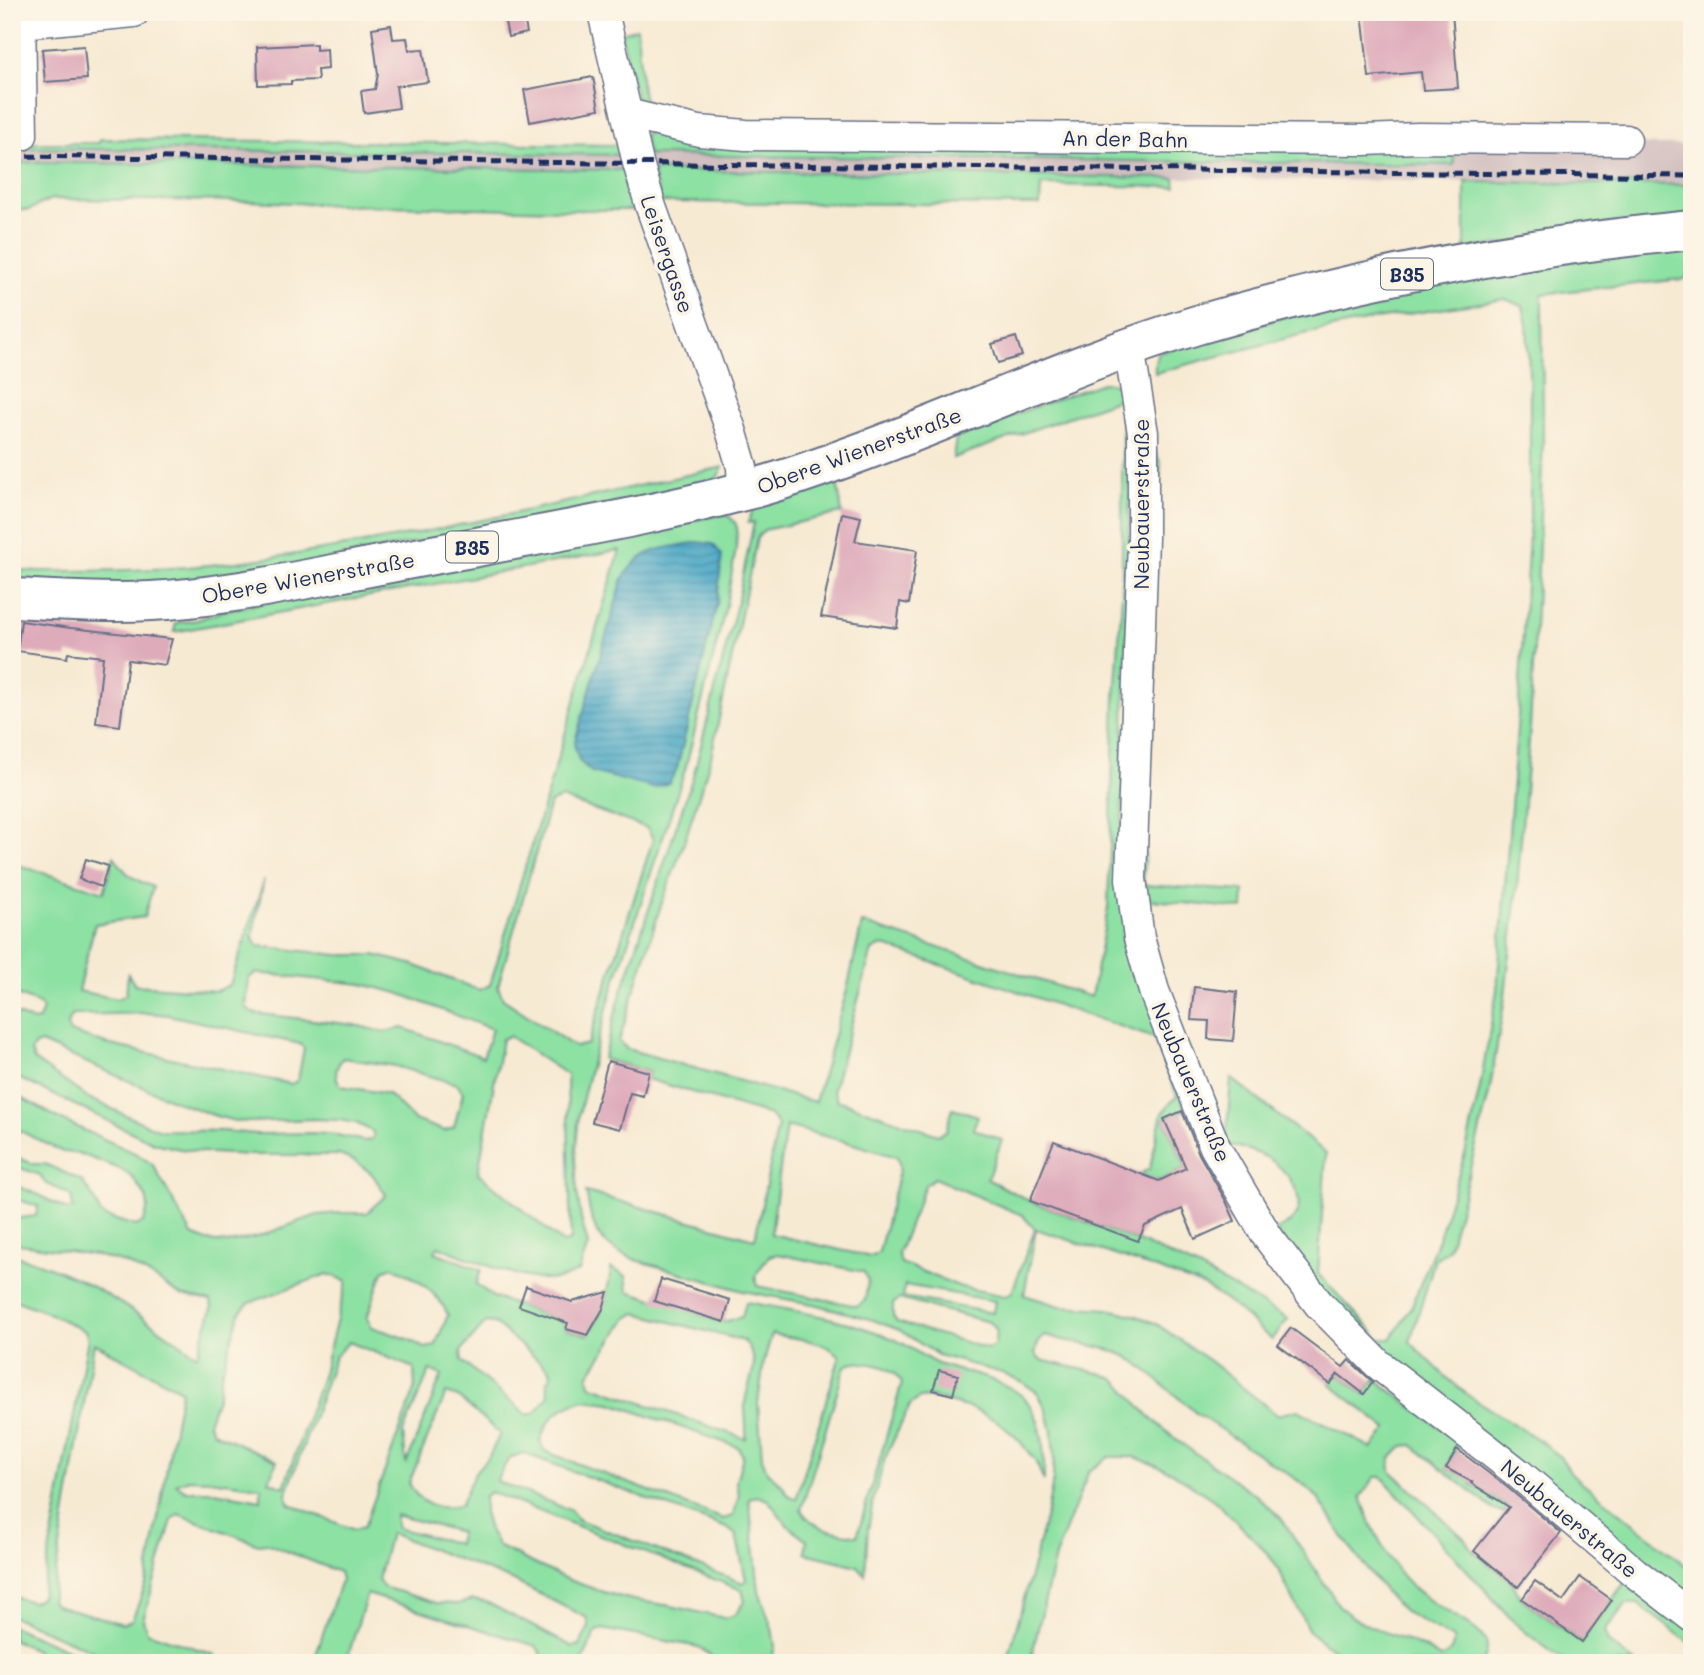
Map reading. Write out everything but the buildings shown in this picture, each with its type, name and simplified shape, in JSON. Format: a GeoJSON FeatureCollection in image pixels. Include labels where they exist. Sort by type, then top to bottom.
{"type":"FeatureCollection","features":[{"type":"Feature","properties":{"kind":"main road","name":"Obere Wienerstraße"},"geometry":{"type":"LineString","coordinates":[[12,598],[97,602],[200,597],[614,520],[743,492],[847,458],[1129,348],[1195,326],[1283,302],[1469,261],[1692,230]]}},
{"type":"Feature","properties":{"kind":"street"},"geometry":{"type":"LineString","coordinates":[[22,135],[20,18],[134,12]]}},
{"type":"Feature","properties":{"kind":"street","name":"Leisergasse"},"geometry":{"type":"LineString","coordinates":[[603,12],[638,163],[731,430],[741,467],[743,492]]}},
{"type":"Feature","properties":{"kind":"street","name":"An der Bahn"},"geometry":{"type":"LineString","coordinates":[[627,114],[699,131],[746,135],[1626,140]]}},
{"type":"Feature","properties":{"kind":"street","name":"Neubauerstraße"},"geometry":{"type":"LineString","coordinates":[[1129,348],[1143,433],[1143,539],[1131,879],[1139,937],[1154,992],[1215,1147],[1266,1236],[1319,1304],[1378,1364],[1518,1473],[1634,1572],[1692,1617]]}},
{"type":"Feature","properties":{"kind":"shaded area"},"geometry":{"type":"Polygon","coordinates":[[[1454,143],[1692,145],[1692,185],[12,162],[12,148],[1454,165],[1454,143]]]}},
{"type":"Feature","properties":{"kind":"green space"},"geometry":{"type":"Polygon","coordinates":[[[637,28],[642,91],[645,99],[652,105],[638,104],[621,33],[637,28]]]}},
{"type":"Feature","properties":{"kind":"green space"},"geometry":{"type":"Polygon","coordinates":[[[649,129],[1454,143],[1454,165],[648,155],[644,135],[649,129]]]}},
{"type":"Feature","properties":{"kind":"green space"},"geometry":{"type":"Polygon","coordinates":[[[12,138],[13,143],[99,143],[100,139],[623,145],[626,155],[12,148],[12,138]]]}},
{"type":"Feature","properties":{"kind":"green space"},"geometry":{"type":"Polygon","coordinates":[[[12,162],[629,170],[641,210],[51,199],[29,210],[12,210],[12,162]]]}},
{"type":"Feature","properties":{"kind":"green space"},"geometry":{"type":"Polygon","coordinates":[[[652,170],[1175,178],[1176,187],[1041,185],[1040,205],[661,202],[652,170]]]}},
{"type":"Feature","properties":{"kind":"green space"},"geometry":{"type":"Polygon","coordinates":[[[1465,182],[1692,185],[1692,219],[1465,249],[1465,182]]]}},
{"type":"Feature","properties":{"kind":"green space"},"geometry":{"type":"Polygon","coordinates":[[[1692,243],[1692,278],[1542,294],[1543,440],[1530,728],[1516,901],[1504,1003],[1489,1094],[1460,1208],[1448,1250],[1435,1259],[1410,1342],[1469,1396],[1544,1443],[1561,1458],[1572,1474],[1692,1571],[1692,1607],[1424,1391],[1312,1281],[1276,1230],[1290,1222],[1299,1205],[1298,1196],[1289,1178],[1268,1158],[1226,1144],[1231,1078],[1326,1153],[1318,1274],[1380,1339],[1391,1339],[1411,1308],[1440,1234],[1466,1150],[1497,990],[1530,518],[1530,399],[1527,325],[1523,306],[1505,299],[1370,320],[1299,335],[1155,373],[1155,365],[1158,353],[1376,291],[1692,243]]]}},
{"type":"Feature","properties":{"kind":"green space"},"geometry":{"type":"Polygon","coordinates":[[[1102,383],[1118,386],[1121,398],[953,458],[956,438],[1102,383]]]}},
{"type":"Feature","properties":{"kind":"green space"},"geometry":{"type":"Polygon","coordinates":[[[1122,401],[1131,434],[1121,862],[1185,1110],[1164,1119],[1186,1168],[1159,1181],[1140,1174],[1150,1168],[1162,1113],[1177,1096],[1154,1038],[882,945],[872,950],[833,1090],[837,1100],[938,1135],[946,1131],[953,1108],[978,1116],[973,1129],[1002,1140],[987,1179],[1030,1201],[1138,1241],[1202,1270],[1288,1319],[1272,1340],[1231,1304],[1204,1286],[1036,1229],[1024,1295],[1060,1306],[1108,1309],[1155,1323],[1211,1362],[1277,1415],[1298,1410],[1372,1448],[1387,1429],[1330,1384],[1338,1374],[1364,1394],[1375,1379],[1456,1439],[1457,1449],[1447,1468],[1508,1507],[1505,1513],[1493,1509],[1412,1445],[1403,1446],[1390,1459],[1391,1471],[1467,1541],[1474,1552],[1510,1580],[1522,1599],[1581,1642],[1625,1582],[1692,1629],[1692,1645],[1638,1604],[1626,1604],[1605,1630],[1608,1642],[1635,1663],[1567,1663],[1515,1623],[1382,1477],[1375,1477],[1361,1497],[1372,1525],[1394,1565],[1413,1587],[1476,1630],[1486,1642],[1487,1650],[1482,1663],[1358,1663],[1327,1646],[1309,1631],[1275,1563],[1215,1501],[1172,1472],[1135,1457],[1109,1457],[1089,1471],[1055,1557],[1030,1663],[1007,1663],[1053,1481],[1052,1432],[1047,1411],[1038,1393],[1002,1373],[938,1355],[899,1330],[873,1320],[818,1305],[743,1291],[636,1260],[618,1252],[597,1233],[586,1192],[755,1239],[778,1125],[770,1115],[647,1079],[649,1072],[603,1059],[620,997],[694,773],[736,608],[754,522],[748,523],[752,511],[759,503],[837,480],[842,513],[764,530],[757,538],[711,757],[619,1041],[627,1049],[815,1102],[847,990],[862,923],[1091,997],[1108,908],[1115,698],[1122,596],[1122,401]],[[786,1126],[771,1234],[871,1257],[879,1252],[900,1167],[897,1157],[786,1126]],[[934,1178],[925,1185],[898,1254],[901,1263],[961,1287],[1005,1296],[1012,1292],[1035,1229],[1022,1215],[934,1178]],[[778,1254],[769,1256],[755,1276],[757,1286],[857,1306],[865,1300],[868,1281],[864,1272],[778,1254]],[[905,1285],[903,1297],[993,1313],[995,1301],[905,1285]],[[899,1299],[893,1304],[893,1316],[897,1322],[988,1349],[995,1345],[996,1329],[989,1322],[899,1299]],[[1044,1336],[1038,1342],[1035,1354],[1040,1360],[1103,1374],[1117,1380],[1148,1415],[1175,1439],[1256,1495],[1281,1518],[1340,1607],[1348,1614],[1422,1647],[1440,1658],[1450,1651],[1453,1639],[1407,1613],[1391,1599],[1354,1553],[1317,1497],[1303,1484],[1196,1413],[1140,1365],[1108,1349],[1044,1336]]]}},
{"type":"Feature","properties":{"kind":"green space"},"geometry":{"type":"Polygon","coordinates":[[[1153,449],[1161,463],[1151,652],[1156,666],[1143,885],[1244,891],[1243,909],[1143,899],[1139,878],[1153,449]]]}},
{"type":"Feature","properties":{"kind":"green space"},"geometry":{"type":"Polygon","coordinates":[[[723,467],[717,478],[707,485],[199,585],[12,587],[12,569],[162,569],[305,553],[485,520],[723,467]]]}},
{"type":"Feature","properties":{"kind":"green space"},"geometry":{"type":"Polygon","coordinates":[[[725,514],[731,518],[737,529],[736,549],[726,606],[685,770],[611,994],[579,1114],[575,1159],[577,1191],[588,1245],[579,1271],[566,1277],[545,1280],[497,1269],[438,1246],[435,1252],[481,1270],[476,1284],[493,1297],[563,1321],[566,1329],[588,1335],[598,1320],[604,1303],[611,1268],[626,1276],[628,1291],[723,1322],[742,1317],[746,1302],[820,1316],[874,1331],[938,1364],[1000,1383],[1021,1396],[1029,1404],[1041,1431],[1044,1481],[1036,1462],[1018,1439],[997,1421],[973,1409],[931,1397],[920,1398],[910,1405],[885,1458],[868,1529],[865,1575],[858,1566],[805,1553],[807,1540],[788,1526],[768,1500],[757,1496],[749,1499],[759,1591],[772,1628],[775,1646],[771,1663],[720,1663],[699,1647],[602,1629],[596,1632],[581,1663],[539,1663],[542,1655],[536,1646],[367,1594],[346,1663],[313,1663],[341,1580],[339,1572],[266,1543],[258,1544],[178,1514],[172,1520],[143,1620],[147,1632],[215,1655],[215,1663],[120,1663],[12,1616],[12,1596],[32,1602],[41,1597],[88,1338],[85,1331],[12,1299],[12,1255],[63,1272],[87,1284],[197,1355],[212,1309],[211,1301],[181,1295],[128,1264],[95,1255],[12,1243],[12,1219],[36,1216],[38,1206],[16,1199],[12,1195],[12,1184],[65,1209],[73,1209],[71,1195],[45,1183],[40,1175],[12,1165],[12,1155],[33,1164],[45,1164],[81,1180],[95,1200],[100,1213],[106,1217],[136,1226],[144,1222],[148,1206],[146,1197],[132,1177],[120,1169],[78,1153],[63,1152],[12,1127],[12,1093],[66,1122],[137,1154],[153,1165],[192,1235],[207,1241],[228,1243],[257,1237],[317,1215],[367,1213],[386,1195],[372,1174],[355,1161],[339,1155],[211,1153],[154,1143],[12,1075],[12,1013],[33,1021],[39,1020],[43,1009],[39,1004],[12,993],[12,863],[104,892],[114,856],[130,876],[153,887],[144,917],[95,924],[78,991],[118,999],[126,994],[128,974],[135,985],[216,991],[230,985],[264,880],[252,938],[258,946],[338,955],[374,955],[411,964],[479,990],[490,985],[620,550],[174,632],[176,623],[197,620],[226,610],[725,514]],[[561,798],[550,803],[498,986],[503,999],[575,1047],[588,1044],[653,839],[647,828],[561,798]],[[256,973],[249,978],[246,1007],[252,1013],[355,1025],[383,1032],[403,1028],[483,1057],[492,1029],[398,993],[362,984],[256,973]],[[150,1013],[73,1015],[67,1026],[70,1032],[106,1044],[291,1084],[298,1080],[304,1048],[300,1044],[150,1013]],[[509,1036],[502,1039],[478,1173],[563,1243],[571,1241],[567,1075],[509,1036]],[[41,1043],[35,1045],[31,1051],[34,1060],[88,1098],[161,1130],[257,1134],[313,1133],[364,1141],[371,1140],[374,1136],[372,1131],[356,1123],[339,1120],[252,1122],[216,1116],[41,1043]],[[343,1058],[336,1072],[341,1086],[388,1094],[414,1120],[445,1131],[454,1127],[463,1093],[457,1084],[395,1066],[343,1058]],[[392,1267],[383,1271],[367,1318],[372,1327],[408,1339],[425,1348],[435,1346],[448,1315],[438,1299],[424,1286],[392,1267]],[[327,1274],[249,1303],[240,1312],[222,1371],[218,1395],[208,1423],[213,1432],[277,1461],[269,1481],[284,1487],[323,1373],[347,1281],[327,1274]],[[636,1313],[626,1319],[588,1376],[590,1385],[746,1439],[745,1405],[754,1365],[744,1341],[636,1313]],[[486,1322],[461,1351],[462,1361],[527,1415],[535,1413],[549,1395],[547,1382],[551,1377],[550,1370],[494,1323],[486,1322]],[[772,1334],[764,1361],[758,1403],[762,1458],[768,1473],[782,1485],[788,1495],[796,1499],[840,1356],[825,1346],[772,1334]],[[349,1342],[335,1356],[286,1495],[290,1504],[354,1530],[364,1527],[415,1389],[414,1368],[349,1342]],[[94,1343],[51,1601],[56,1605],[123,1624],[132,1620],[146,1584],[181,1390],[94,1343]],[[854,1362],[845,1366],[801,1510],[806,1517],[826,1529],[857,1536],[902,1383],[887,1369],[854,1362]],[[430,1370],[403,1432],[406,1464],[442,1375],[430,1370]],[[446,1393],[409,1483],[424,1501],[436,1507],[460,1506],[475,1472],[490,1455],[500,1434],[458,1397],[446,1393]],[[584,1400],[556,1414],[547,1425],[540,1441],[544,1451],[723,1519],[733,1516],[739,1495],[736,1482],[743,1456],[738,1447],[611,1403],[584,1400]],[[523,1453],[509,1458],[496,1481],[570,1510],[579,1520],[743,1583],[746,1580],[736,1535],[727,1528],[523,1453]],[[189,1479],[176,1484],[186,1491],[209,1491],[261,1500],[261,1487],[189,1479]],[[490,1492],[484,1497],[484,1513],[490,1533],[499,1547],[566,1579],[633,1600],[724,1618],[735,1615],[745,1601],[742,1590],[490,1492]],[[395,1515],[397,1528],[458,1544],[460,1532],[395,1515]],[[390,1533],[378,1579],[383,1587],[437,1603],[457,1604],[473,1600],[486,1602],[573,1647],[580,1645],[589,1627],[587,1618],[514,1581],[390,1533]]]}},
{"type":"Feature","properties":{"kind":"green space"},"geometry":{"type":"Polygon","coordinates":[[[12,1626],[97,1663],[36,1663],[39,1658],[37,1651],[12,1639],[12,1626]]]}},
{"type":"Feature","properties":{"kind":"water"},"geometry":{"type":"Polygon","coordinates":[[[697,542],[713,544],[722,555],[717,604],[677,769],[669,783],[653,788],[592,772],[579,761],[574,744],[623,578],[646,554],[697,542]]]}},
{"type":"Feature","properties":{"kind":"railway"},"geometry":{"type":"LineString","coordinates":[[12,156],[1692,176]]}}]}
